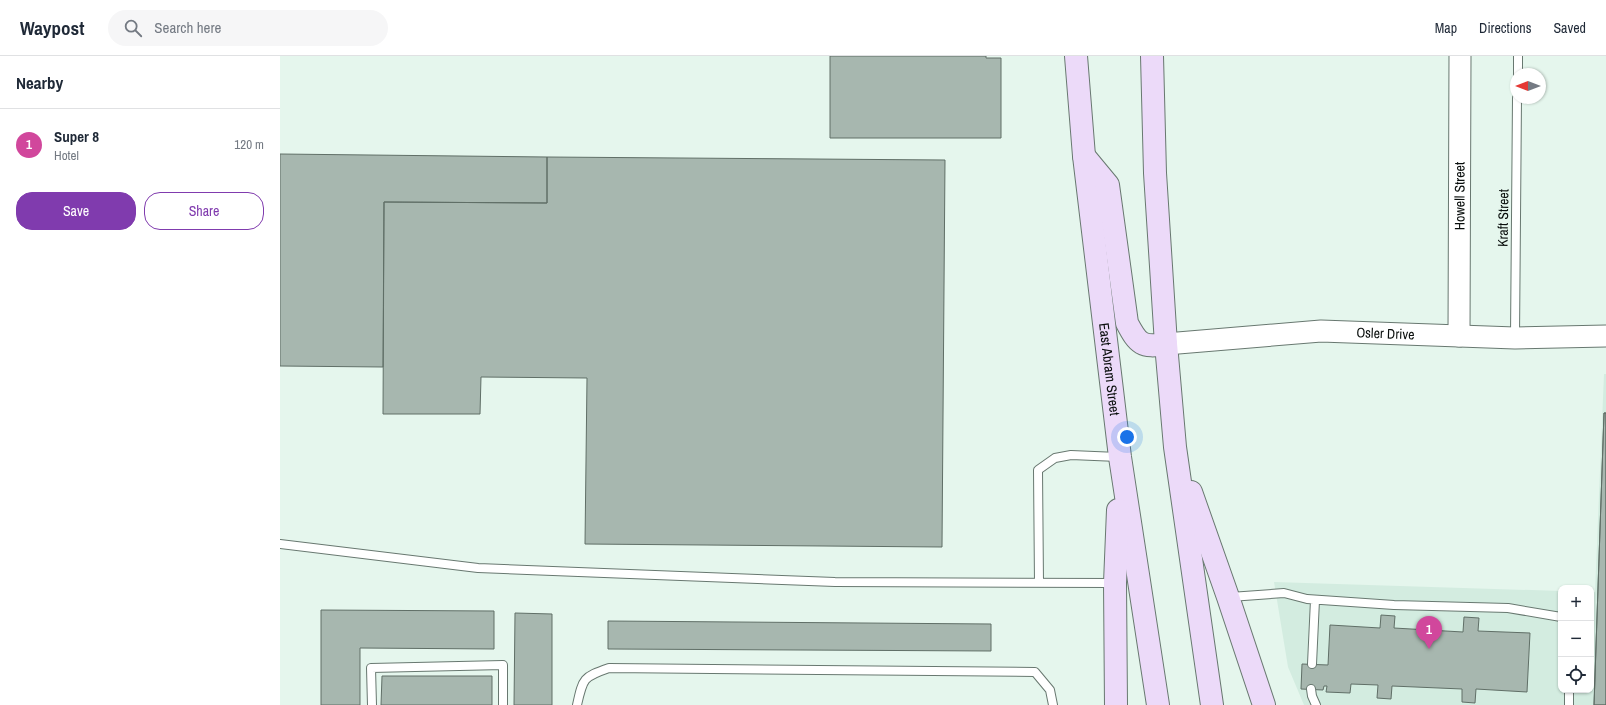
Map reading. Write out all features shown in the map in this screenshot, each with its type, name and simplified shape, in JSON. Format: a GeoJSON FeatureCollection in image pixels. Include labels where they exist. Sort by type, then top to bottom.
{"type":"FeatureCollection","features":[{"type":"Feature","properties":{"kind":"main road","name":"East Abram Street"},"geometry":{"type":"LineString","coordinates":[[1076,56],[1084,156],[1120,457],[1158,705]]}},
{"type":"Feature","properties":{"kind":"main road"},"geometry":{"type":"LineString","coordinates":[[1152,56],[1154,174],[1175,447],[1212,705]]}},
{"type":"Feature","properties":{"kind":"main road"},"geometry":{"type":"LineString","coordinates":[[1084,156],[1108,185],[1127,323],[1136,340],[1151,347],[1166,344]]}},
{"type":"Feature","properties":{"kind":"main road"},"geometry":{"type":"LineString","coordinates":[[1175,447],[1264,705]]}},
{"type":"Feature","properties":{"kind":"main road"},"geometry":{"type":"LineString","coordinates":[[1116,705],[1116,583],[1120,457]]}},
{"type":"Feature","properties":{"kind":"street","name":"Howell Street"},"geometry":{"type":"LineString","coordinates":[[1459,336],[1460,56]]}},
{"type":"Feature","properties":{"kind":"street","name":"Osler Drive"},"geometry":{"type":"LineString","coordinates":[[1166,344],[1321,331],[1515,338],[1606,336]]}},
{"type":"Feature","properties":{"kind":"lane"},"geometry":{"type":"LineString","coordinates":[[1518,56],[1518,68]]}},
{"type":"Feature","properties":{"kind":"lane","name":"Kraft Street"},"geometry":{"type":"LineString","coordinates":[[1515,338],[1517,104]]}},
{"type":"Feature","properties":{"kind":"lane"},"geometry":{"type":"LineString","coordinates":[[1040,583],[1038,470],[1055,458],[1070,455],[1120,457]]}},
{"type":"Feature","properties":{"kind":"lane"},"geometry":{"type":"LineString","coordinates":[[280,544],[478,568],[835,582],[1116,583]]}},
{"type":"Feature","properties":{"kind":"lane"},"geometry":{"type":"LineString","coordinates":[[1228,597],[1284,593],[1315,600],[1394,606],[1508,608],[1558,616]]}},
{"type":"Feature","properties":{"kind":"lane"},"geometry":{"type":"LineString","coordinates":[[1312,664],[1315,600]]}},
{"type":"Feature","properties":{"kind":"lane"},"geometry":{"type":"LineString","coordinates":[[372,705],[371,668],[503,665],[503,705]]}},
{"type":"Feature","properties":{"kind":"lane"},"geometry":{"type":"LineString","coordinates":[[577,705],[582,685],[589,674],[609,668],[1035,672],[1050,690],[1053,705]]}},
{"type":"Feature","properties":{"kind":"lane"},"geometry":{"type":"LineString","coordinates":[[1311,689],[1316,705]]}},
{"type":"Feature","properties":{"kind":"lane"},"geometry":{"type":"LineString","coordinates":[[1569,705],[1570,693]]}},
{"type":"Feature","properties":{"kind":"shaded area"},"geometry":{"type":"Polygon","coordinates":[[[1604,374],[1606,374],[1606,705],[1304,705],[1288,667],[1274,582],[1558,591],[1558,693],[1594,693],[1595,592],[1604,374]]]}},
{"type":"Feature","properties":{"kind":"building"},"geometry":{"type":"Polygon","coordinates":[[[830,56],[986,56],[986,58],[1001,58],[1001,138],[830,138],[830,56]]]}},
{"type":"Feature","properties":{"kind":"building"},"geometry":{"type":"Polygon","coordinates":[[[280,154],[547,157],[547,203],[384,202],[383,367],[280,366],[280,154]]]}},
{"type":"Feature","properties":{"kind":"building"},"geometry":{"type":"Polygon","coordinates":[[[547,157],[945,160],[942,547],[585,544],[587,378],[481,377],[480,414],[383,414],[384,202],[547,203],[547,157]]]}},
{"type":"Feature","properties":{"kind":"building"},"geometry":{"type":"Polygon","coordinates":[[[1604,413],[1606,413],[1606,705],[1594,705],[1604,413]]]}},
{"type":"Feature","properties":{"kind":"building"},"geometry":{"type":"Polygon","coordinates":[[[1604,413],[1606,413],[1606,705],[1594,705],[1604,413]]]}},
{"type":"Feature","properties":{"kind":"building"},"geometry":{"type":"Polygon","coordinates":[[[321,610],[494,611],[494,649],[360,648],[360,705],[321,705],[321,610]]]}},
{"type":"Feature","properties":{"kind":"building"},"geometry":{"type":"Polygon","coordinates":[[[515,613],[552,614],[552,705],[514,705],[515,613]]]}},
{"type":"Feature","properties":{"kind":"building"},"geometry":{"type":"Polygon","coordinates":[[[1381,615],[1395,616],[1394,628],[1463,632],[1464,617],[1479,618],[1478,631],[1530,633],[1527,692],[1476,689],[1475,703],[1462,702],[1462,689],[1392,686],[1391,699],[1377,698],[1378,685],[1351,684],[1350,693],[1326,692],[1327,686],[1324,686],[1323,690],[1301,689],[1302,664],[1328,665],[1330,625],[1380,628],[1381,615]]]}},
{"type":"Feature","properties":{"kind":"building"},"geometry":{"type":"Polygon","coordinates":[[[608,621],[991,624],[991,651],[608,649],[608,621]]]}},
{"type":"Feature","properties":{"kind":"building"},"geometry":{"type":"Polygon","coordinates":[[[382,676],[492,676],[492,705],[381,705],[382,676]]]}},
{"type":"Feature","properties":{"kind":"place","name":"Super 8"},"geometry":{"type":"Point","coordinates":[1429,649]}}]}
